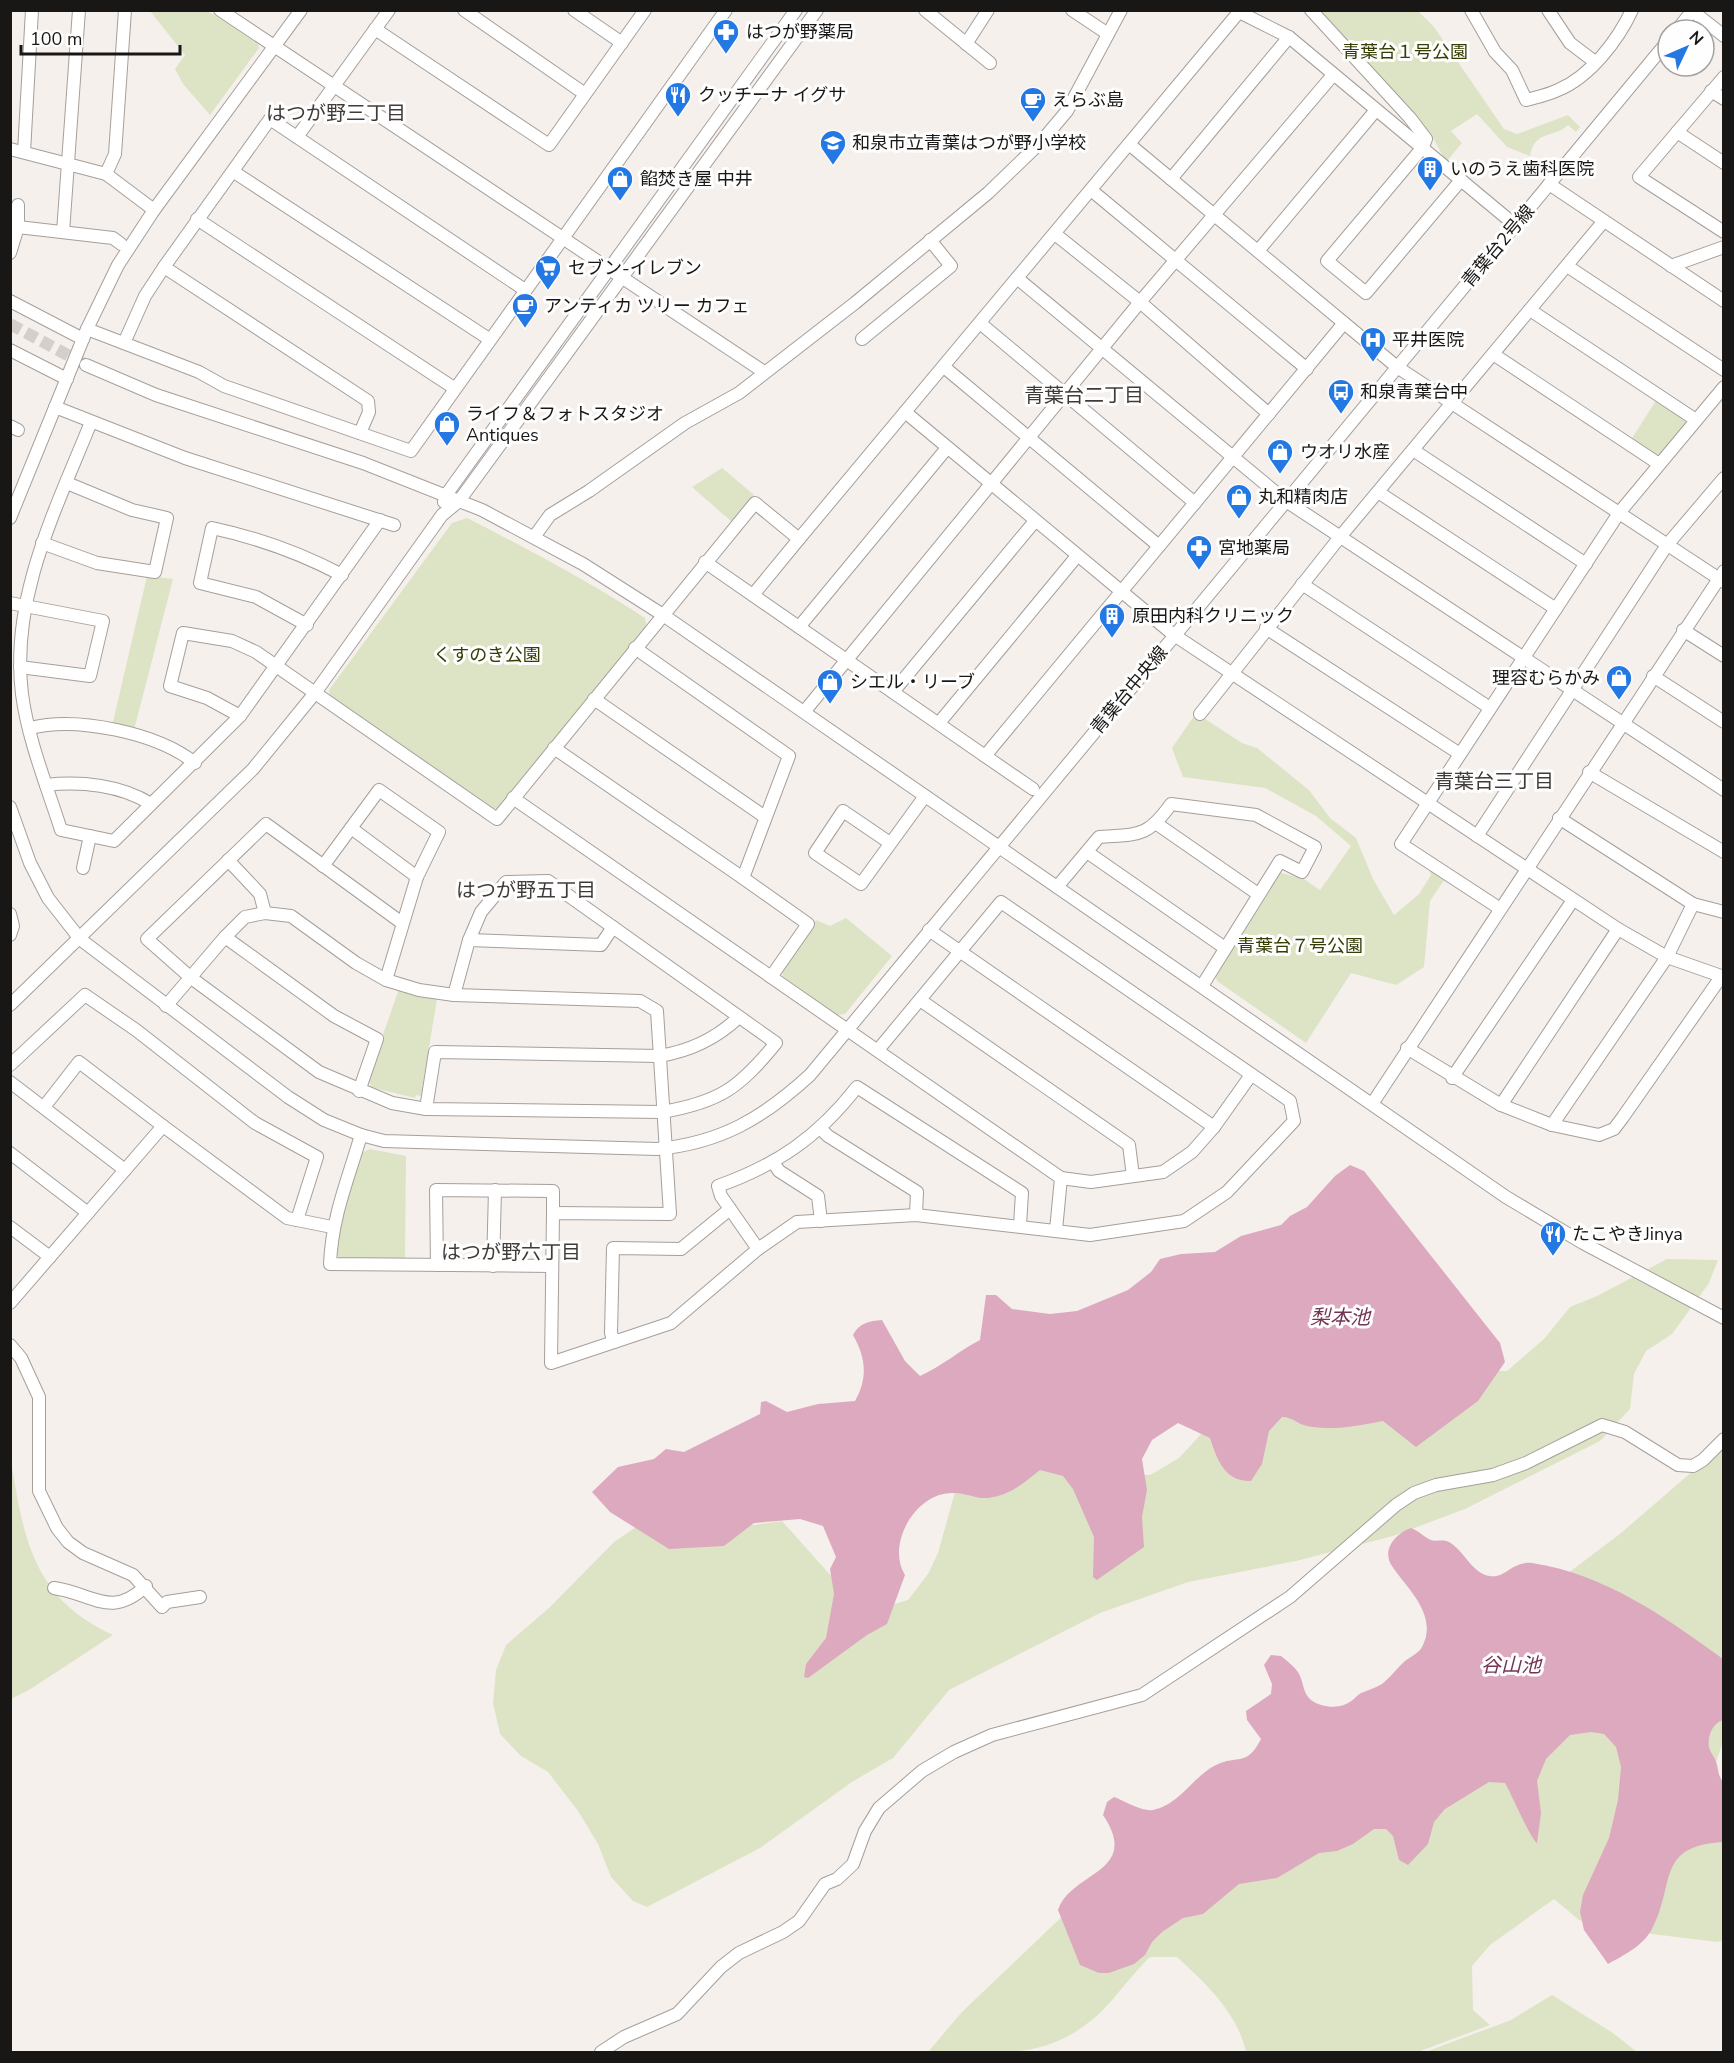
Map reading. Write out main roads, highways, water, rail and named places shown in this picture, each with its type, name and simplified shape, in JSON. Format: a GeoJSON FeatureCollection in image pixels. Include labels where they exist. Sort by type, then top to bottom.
{"type":"FeatureCollection","features":[{"type":"Feature","properties":{"kind":"water","name":"梨本池"},"geometry":{"type":"Polygon","coordinates":[[[1350,1165],[1364,1171],[1500,1343],[1505,1362],[1478,1401],[1416,1447],[1383,1421],[1326,1428],[1307,1426],[1282,1417],[1269,1431],[1262,1464],[1251,1481],[1228,1474],[1219,1462],[1210,1438],[1178,1423],[1152,1440],[1142,1459],[1147,1490],[1142,1517],[1144,1547],[1097,1580],[1093,1577],[1094,1537],[1073,1489],[1063,1476],[1040,1470],[1010,1491],[988,1498],[956,1493],[939,1495],[926,1502],[907,1523],[899,1550],[900,1563],[905,1575],[887,1624],[867,1635],[808,1678],[804,1677],[806,1664],[826,1638],[834,1594],[830,1569],[836,1557],[823,1526],[800,1519],[754,1523],[724,1546],[669,1549],[610,1512],[592,1492],[618,1467],[654,1459],[666,1449],[684,1452],[760,1414],[761,1402],[766,1401],[787,1412],[818,1404],[855,1401],[862,1384],[864,1368],[861,1352],[853,1335],[865,1323],[882,1320],[905,1361],[920,1376],[980,1340],[986,1295],[996,1295],[1012,1309],[1050,1314],[1077,1311],[1128,1290],[1151,1272],[1160,1259],[1181,1254],[1215,1252],[1241,1236],[1281,1225],[1290,1216],[1307,1207],[1335,1176],[1350,1165]]]}},
{"type":"Feature","properties":{"kind":"water","name":"谷山池"},"geometry":{"type":"Polygon","coordinates":[[[1411,1528],[1431,1540],[1449,1542],[1478,1571],[1490,1576],[1500,1575],[1525,1563],[1532,1563],[1559,1569],[1609,1587],[1656,1613],[1723,1659],[1723,1720],[1714,1727],[1709,1743],[1723,1782],[1723,1842],[1701,1845],[1687,1851],[1677,1859],[1671,1870],[1652,1929],[1633,1950],[1608,1964],[1584,1930],[1580,1912],[1583,1895],[1609,1838],[1618,1800],[1621,1767],[1616,1747],[1604,1734],[1591,1732],[1570,1735],[1546,1759],[1537,1781],[1541,1813],[1537,1843],[1505,1783],[1489,1782],[1445,1809],[1434,1822],[1428,1844],[1408,1865],[1399,1860],[1393,1836],[1386,1829],[1374,1829],[1353,1844],[1337,1851],[1319,1853],[1277,1878],[1239,1884],[1203,1914],[1183,1918],[1162,1932],[1152,1942],[1145,1955],[1134,1964],[1109,1973],[1099,1973],[1080,1965],[1058,1910],[1065,1897],[1100,1870],[1109,1860],[1114,1849],[1113,1834],[1103,1815],[1107,1802],[1114,1797],[1144,1809],[1153,1810],[1163,1807],[1216,1765],[1251,1754],[1261,1739],[1247,1720],[1246,1711],[1271,1694],[1272,1684],[1264,1665],[1271,1655],[1281,1656],[1294,1667],[1299,1673],[1306,1695],[1311,1700],[1323,1706],[1333,1707],[1342,1706],[1361,1693],[1382,1684],[1421,1649],[1427,1624],[1424,1613],[1413,1593],[1392,1566],[1388,1554],[1395,1538],[1411,1528]]]}},
{"type":"Feature","properties":{"kind":"tunnel"},"geometry":{"type":"LineString","coordinates":[[10,324],[86,365]]}},
{"type":"Feature","properties":{"kind":"place","name":"はつが野薬局"},"geometry":{"type":"Point","coordinates":[726,55]}},
{"type":"Feature","properties":{"kind":"place","name":"クッチーナ イグサ"},"geometry":{"type":"Point","coordinates":[678,118]}},
{"type":"Feature","properties":{"kind":"place","name":"えらぶ島"},"geometry":{"type":"Point","coordinates":[1033,123]}},
{"type":"Feature","properties":{"kind":"place","name":"和泉市立青葉はつが野小学校"},"geometry":{"type":"Point","coordinates":[833,166]}},
{"type":"Feature","properties":{"kind":"place","name":"いのうえ歯科医院"},"geometry":{"type":"Point","coordinates":[1430,192]}},
{"type":"Feature","properties":{"kind":"place","name":"餡焚き屋 中井"},"geometry":{"type":"Point","coordinates":[620,202]}},
{"type":"Feature","properties":{"kind":"place","name":"セブン-イレブン"},"geometry":{"type":"Point","coordinates":[548,291]}},
{"type":"Feature","properties":{"kind":"place","name":"アンティカ ツリー カフェ"},"geometry":{"type":"Point","coordinates":[525,329]}},
{"type":"Feature","properties":{"kind":"place","name":"平井医院"},"geometry":{"type":"Point","coordinates":[1373,363]}},
{"type":"Feature","properties":{"kind":"place","name":"和泉青葉台中"},"geometry":{"type":"Point","coordinates":[1341,415]}},
{"type":"Feature","properties":{"kind":"place","name":"ライフ＆フォトスタジオ Antiques"},"geometry":{"type":"Point","coordinates":[447,447]}},
{"type":"Feature","properties":{"kind":"place","name":"ウオリ水産"},"geometry":{"type":"Point","coordinates":[1280,475]}},
{"type":"Feature","properties":{"kind":"place","name":"丸和精肉店"},"geometry":{"type":"Point","coordinates":[1239,520]}},
{"type":"Feature","properties":{"kind":"place","name":"宮地薬局"},"geometry":{"type":"Point","coordinates":[1199,571]}},
{"type":"Feature","properties":{"kind":"place","name":"原田内科クリニック"},"geometry":{"type":"Point","coordinates":[1112,639]}},
{"type":"Feature","properties":{"kind":"place","name":"理容むらかみ"},"geometry":{"type":"Point","coordinates":[1619,701]}},
{"type":"Feature","properties":{"kind":"place","name":"シエル・リーブ"},"geometry":{"type":"Point","coordinates":[830,705]}},
{"type":"Feature","properties":{"kind":"place","name":"たこやきJinya"},"geometry":{"type":"Point","coordinates":[1553,1257]}},
{"type":"Feature","properties":{"kind":"district","name":"はつが野三丁目"},"geometry":{"type":"Point","coordinates":[336,113]}},
{"type":"Feature","properties":{"kind":"district","name":"青葉台二丁目"},"geometry":{"type":"Point","coordinates":[1084,395]}},
{"type":"Feature","properties":{"kind":"district","name":"青葉台三丁目"},"geometry":{"type":"Point","coordinates":[1494,781]}},
{"type":"Feature","properties":{"kind":"district","name":"はつが野五丁目"},"geometry":{"type":"Point","coordinates":[526,890]}},
{"type":"Feature","properties":{"kind":"district","name":"はつが野六丁目"},"geometry":{"type":"Point","coordinates":[511,1252]}},
{"type":"Feature","properties":{"kind":"park label","name":"青葉台１号公園"},"geometry":{"type":"Point","coordinates":[1405,52]}},
{"type":"Feature","properties":{"kind":"park label","name":"くすのき公園"},"geometry":{"type":"Point","coordinates":[487,655]}},
{"type":"Feature","properties":{"kind":"park label","name":"青葉台７号公園"},"geometry":{"type":"Point","coordinates":[1300,946]}}]}
